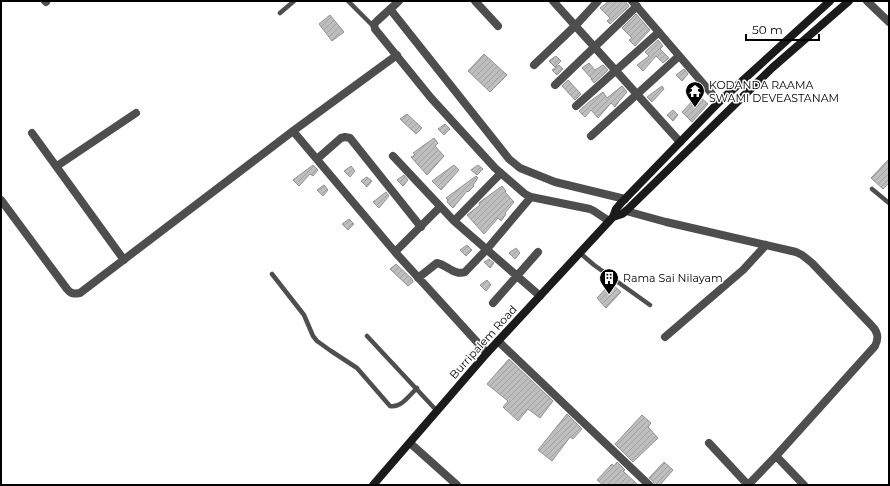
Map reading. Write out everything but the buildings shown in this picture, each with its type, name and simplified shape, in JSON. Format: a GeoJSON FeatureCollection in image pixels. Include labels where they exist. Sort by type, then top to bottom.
{"type":"FeatureCollection","features":[{"type":"Feature","properties":{"kind":"main road","name":"Burripalem Road"},"geometry":{"type":"LineString","coordinates":[[373,485],[410,443],[435,408],[611,219],[616,209],[625,199],[719,102],[829,1]]}},
{"type":"Feature","properties":{"kind":"main road","name":"Burripalem Road"},"geometry":{"type":"LineString","coordinates":[[611,219],[626,211],[772,68],[849,1]]}},
{"type":"Feature","properties":{"kind":"street"},"geometry":{"type":"LineString","coordinates":[[399,1],[376,21],[374,27],[431,98],[501,173],[531,197],[590,209],[611,219]]}},
{"type":"Feature","properties":{"kind":"street"},"geometry":{"type":"LineString","coordinates":[[475,1],[498,26]]}},
{"type":"Feature","properties":{"kind":"street"},"geometry":{"type":"LineString","coordinates":[[553,1],[680,142]]}},
{"type":"Feature","properties":{"kind":"street"},"geometry":{"type":"LineString","coordinates":[[534,65],[576,25],[598,1]]}},
{"type":"Feature","properties":{"kind":"street"},"geometry":{"type":"LineString","coordinates":[[867,1],[889,22]]}},
{"type":"Feature","properties":{"kind":"street"},"geometry":{"type":"LineString","coordinates":[[555,85],[596,47],[634,4],[719,102]]}},
{"type":"Feature","properties":{"kind":"street"},"geometry":{"type":"LineString","coordinates":[[390,9],[514,164],[555,182],[625,199]]}},
{"type":"Feature","properties":{"kind":"street"},"geometry":{"type":"LineString","coordinates":[[576,106],[659,32]]}},
{"type":"Feature","properties":{"kind":"street"},"geometry":{"type":"LineString","coordinates":[[1,200],[70,292],[75,294],[80,293],[293,131],[397,55]]}},
{"type":"Feature","properties":{"kind":"street"},"geometry":{"type":"LineString","coordinates":[[591,136],[679,56]]}},
{"type":"Feature","properties":{"kind":"street"},"geometry":{"type":"LineString","coordinates":[[57,166],[136,113]]}},
{"type":"Feature","properties":{"kind":"street"},"geometry":{"type":"LineString","coordinates":[[293,131],[395,252],[487,353]]}},
{"type":"Feature","properties":{"kind":"street"},"geometry":{"type":"LineString","coordinates":[[32,133],[124,260]]}},
{"type":"Feature","properties":{"kind":"street"},"geometry":{"type":"LineString","coordinates":[[317,159],[341,138],[350,138],[420,227]]}},
{"type":"Feature","properties":{"kind":"street"},"geometry":{"type":"LineString","coordinates":[[393,156],[440,207],[540,296]]}},
{"type":"Feature","properties":{"kind":"street"},"geometry":{"type":"LineString","coordinates":[[454,220],[501,173]]}},
{"type":"Feature","properties":{"kind":"street"},"geometry":{"type":"LineString","coordinates":[[418,278],[437,263],[461,274],[469,269],[531,197]]}},
{"type":"Feature","properties":{"kind":"street"},"geometry":{"type":"LineString","coordinates":[[395,252],[440,207]]}},
{"type":"Feature","properties":{"kind":"street"},"geometry":{"type":"LineString","coordinates":[[626,211],[666,222],[796,252],[807,259],[872,326],[878,335],[878,341],[875,346],[748,485],[709,443]]}},
{"type":"Feature","properties":{"kind":"street"},"geometry":{"type":"LineString","coordinates":[[665,337],[743,270],[766,245]]}},
{"type":"Feature","properties":{"kind":"street"},"geometry":{"type":"LineString","coordinates":[[493,303],[520,278],[538,252]]}},
{"type":"Feature","properties":{"kind":"street"},"geometry":{"type":"LineString","coordinates":[[498,341],[649,485]]}},
{"type":"Feature","properties":{"kind":"street"},"geometry":{"type":"LineString","coordinates":[[410,443],[457,485]]}},
{"type":"Feature","properties":{"kind":"street"},"geometry":{"type":"LineString","coordinates":[[776,456],[804,485]]}},
{"type":"Feature","properties":{"kind":"lane"},"geometry":{"type":"LineString","coordinates":[[280,13],[294,1]]}},
{"type":"Feature","properties":{"kind":"lane"},"geometry":{"type":"LineString","coordinates":[[348,1],[374,27]]}},
{"type":"Feature","properties":{"kind":"lane"},"geometry":{"type":"LineString","coordinates":[[872,189],[889,203]]}},
{"type":"Feature","properties":{"kind":"lane"},"geometry":{"type":"LineString","coordinates":[[580,253],[594,265],[650,305]]}},
{"type":"Feature","properties":{"kind":"lane"},"geometry":{"type":"LineString","coordinates":[[272,274],[304,315],[313,336],[317,341],[357,368],[390,406],[395,407],[400,404],[416,388]]}},
{"type":"Feature","properties":{"kind":"lane"},"geometry":{"type":"LineString","coordinates":[[367,336],[435,408]]}},
{"type":"Feature","properties":{"kind":"place","name":"KODANDA RAAMA SWAMI DEVEASTANAM"},"geometry":{"type":"Point","coordinates":[695,108]}},
{"type":"Feature","properties":{"kind":"place","name":"Rama Sai Nilayam"},"geometry":{"type":"Point","coordinates":[609,295]}}]}
